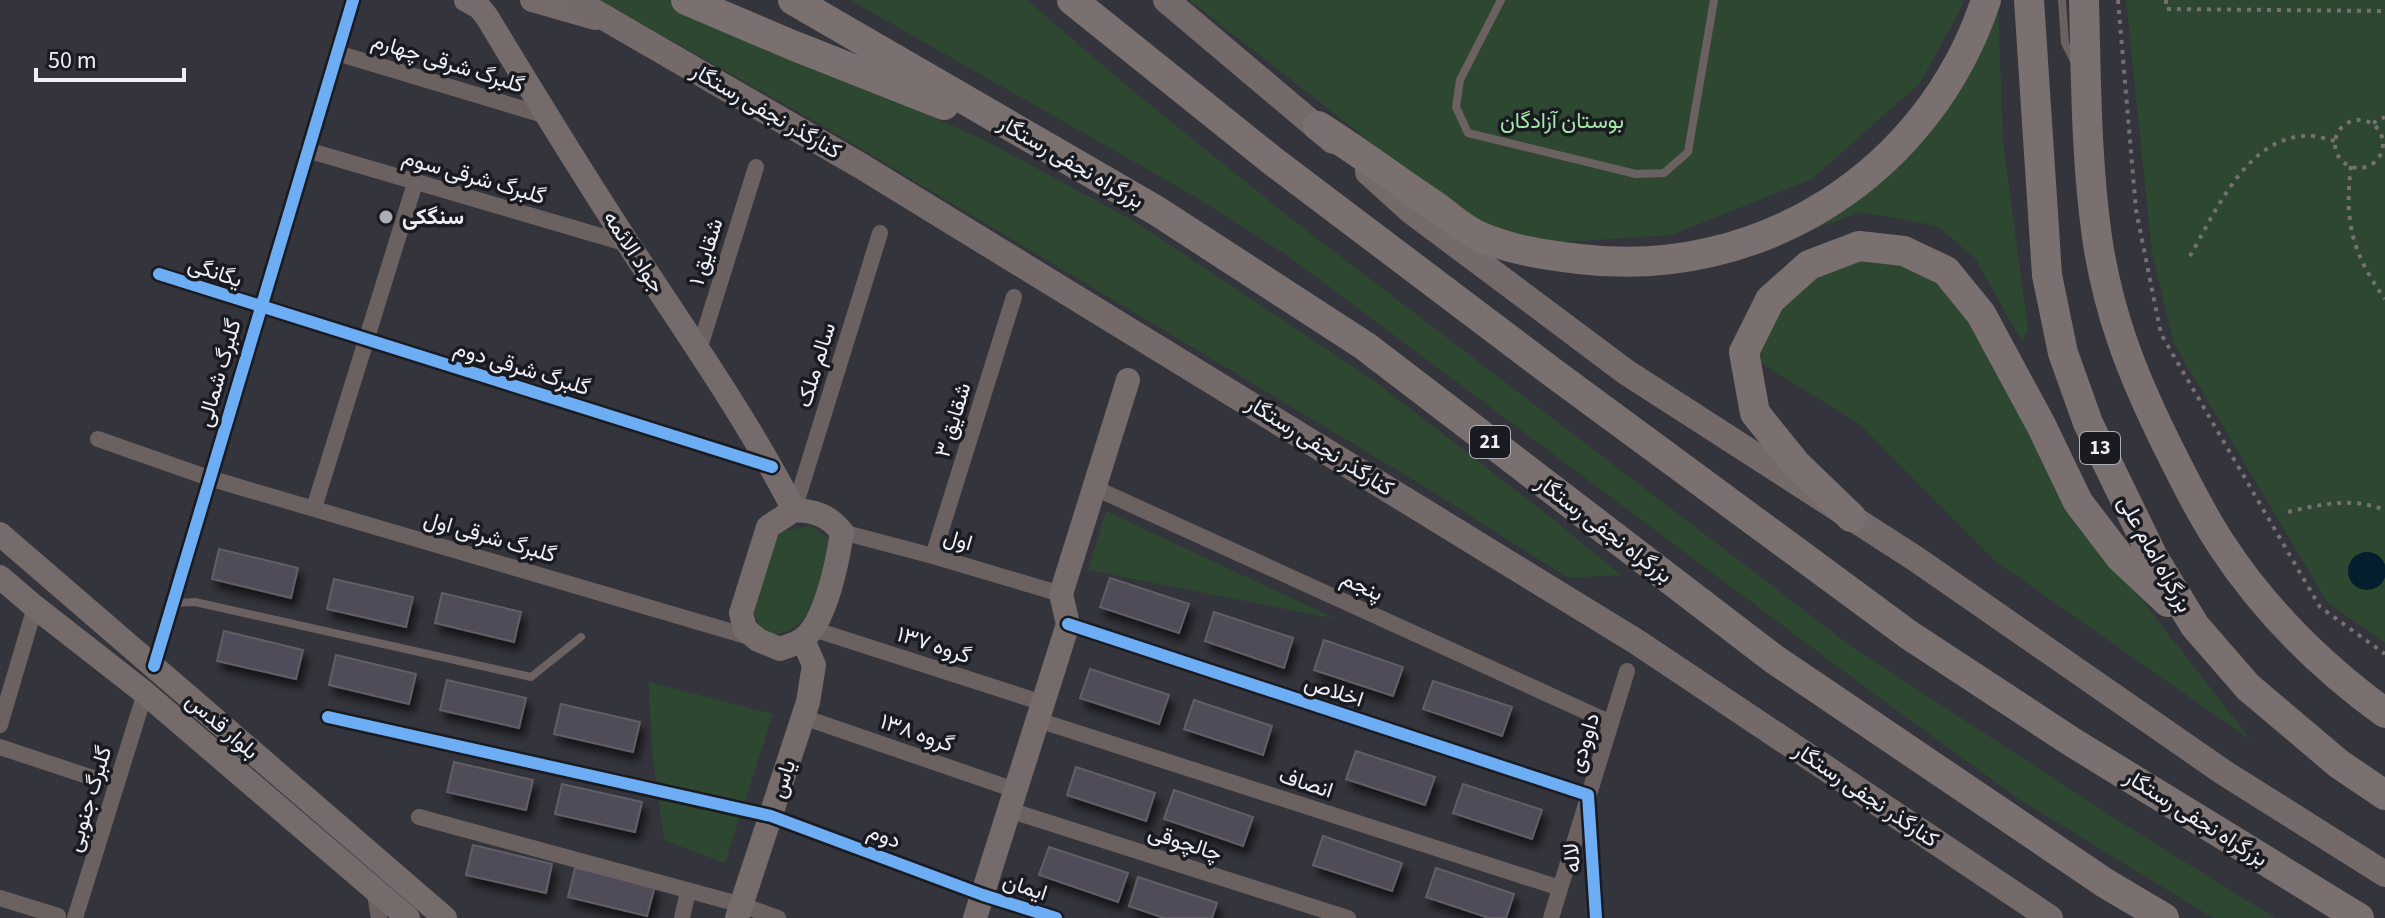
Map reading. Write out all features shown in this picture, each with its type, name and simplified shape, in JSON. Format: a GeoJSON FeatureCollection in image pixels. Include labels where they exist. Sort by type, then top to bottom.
{"type":"FeatureCollection","features":[{"type":"Feature","properties":{"kind":"highway"},"geometry":{"type":"LineString","coordinates":[[686,0],[1035,141]]}},
{"type":"Feature","properties":{"kind":"highway","name":"بزرگراه نجفی رستگار"},"geometry":{"type":"LineString","coordinates":[[793,0],[1157,211],[1365,346],[1774,659],[2105,883],[2164,918]]}},
{"type":"Feature","properties":{"kind":"highway","name":"بزرگراه نجفی رستگار"},"geometry":{"type":"LineString","coordinates":[[1072,0],[1287,171],[1552,372],[1909,635],[2072,742],[2359,918]]}},
{"type":"Feature","properties":{"kind":"highway"},"geometry":{"type":"LineString","coordinates":[[1318,126],[1478,235],[1540,255],[1616,264],[1698,257],[1770,234],[1815,212],[1857,185],[1894,151],[1955,72],[1986,0]]}},
{"type":"Feature","properties":{"kind":"highway","name":"بزرگراه امام علی"},"geometry":{"type":"LineString","coordinates":[[2029,0],[2047,275],[2063,353],[2094,437],[2153,557],[2195,626],[2248,687],[2339,764],[2385,795]]}},
{"type":"Feature","properties":{"kind":"highway"},"geometry":{"type":"LineString","coordinates":[[2084,0],[2097,235],[2121,343],[2154,419],[2221,545],[2263,602],[2307,648],[2353,690],[2385,713]]}},
{"type":"Feature","properties":{"kind":"highway"},"geometry":{"type":"LineString","coordinates":[[1851,517],[1796,464],[1755,413],[1744,352],[1770,300],[1809,265],[1859,246],[1904,251],[1946,271],[1981,314],[2041,425],[2078,502],[2120,557],[2195,626]]}},
{"type":"Feature","properties":{"kind":"main road","name":"کنارگذر نجفی رستگار"},"geometry":{"type":"LineString","coordinates":[[574,0],[996,248],[1637,642],[2050,918]]}},
{"type":"Feature","properties":{"kind":"main road"},"geometry":{"type":"LineString","coordinates":[[1166,0],[1318,126],[1411,211],[1626,372],[1916,559],[2223,772],[2385,874]]}},
{"type":"Feature","properties":{"kind":"street","name":"گلبرگ شمالی"},"geometry":{"type":"LineString","coordinates":[[154,666],[353,0]]}},
{"type":"Feature","properties":{"kind":"street","name":"جواد الائمه"},"geometry":{"type":"LineString","coordinates":[[466,0],[479,7],[487,17],[772,467],[794,510]]}},
{"type":"Feature","properties":{"kind":"street"},"geometry":{"type":"LineString","coordinates":[[532,0],[619,25]]}},
{"type":"Feature","properties":{"kind":"street","name":"گلبرگ شرقی چهارم"},"geometry":{"type":"LineString","coordinates":[[337,53],[547,116]]}},
{"type":"Feature","properties":{"kind":"street","name":"گلبرگ شرقی سوم"},"geometry":{"type":"LineString","coordinates":[[307,150],[628,244]]}},
{"type":"Feature","properties":{"kind":"street","name":"شقایق ۱"},"geometry":{"type":"LineString","coordinates":[[699,350],[756,167]]}},
{"type":"Feature","properties":{"kind":"street"},"geometry":{"type":"LineString","coordinates":[[314,508],[415,183]]}},
{"type":"Feature","properties":{"kind":"street","name":"سالم ملک"},"geometry":{"type":"LineString","coordinates":[[794,510],[880,233]]}},
{"type":"Feature","properties":{"kind":"street","name":"یگانگی"},"geometry":{"type":"LineString","coordinates":[[159,274],[259,307]]}},
{"type":"Feature","properties":{"kind":"street","name":"شقایق ۳"},"geometry":{"type":"LineString","coordinates":[[933,556],[1014,297]]}},
{"type":"Feature","properties":{"kind":"street","name":"گلبرگ شرقی دوم"},"geometry":{"type":"LineString","coordinates":[[259,307],[772,467]]}},
{"type":"Feature","properties":{"kind":"street"},"geometry":{"type":"LineString","coordinates":[[979,906],[1068,624],[1061,594],[1128,380]]}},
{"type":"Feature","properties":{"kind":"street","name":"گلبرگ شرقی اول"},"geometry":{"type":"LineString","coordinates":[[98,439],[209,478],[758,640]]}},
{"type":"Feature","properties":{"kind":"street","name":"پنجم"},"geometry":{"type":"LineString","coordinates":[[1095,488],[1611,723]]}},
{"type":"Feature","properties":{"kind":"street"},"geometry":{"type":"LineString","coordinates":[[794,510],[814,511],[832,520],[842,532],[832,585],[808,634],[780,649],[758,640],[745,629],[741,613],[768,527],[794,510]]}},
{"type":"Feature","properties":{"kind":"street","name":"اول"},"geometry":{"type":"LineString","coordinates":[[842,532],[1061,594]]}},
{"type":"Feature","properties":{"kind":"street","name":"بلوار قدس"},"geometry":{"type":"LineString","coordinates":[[0,534],[445,918]]}},
{"type":"Feature","properties":{"kind":"street","name":"بلوار قدس"},"geometry":{"type":"LineString","coordinates":[[0,577],[145,693],[408,918]]}},
{"type":"Feature","properties":{"kind":"street"},"geometry":{"type":"LineString","coordinates":[[0,725],[35,607]]}},
{"type":"Feature","properties":{"kind":"street","name":"اخلاص"},"geometry":{"type":"LineString","coordinates":[[1068,624],[1588,795]]}},
{"type":"Feature","properties":{"kind":"street","name":"گروه ۱۳۷"},"geometry":{"type":"LineString","coordinates":[[808,634],[1040,711]]}},
{"type":"Feature","properties":{"kind":"street","name":"یاس"},"geometry":{"type":"LineString","coordinates":[[740,912],[803,717],[814,665],[808,634]]}},
{"type":"Feature","properties":{"kind":"street"},"geometry":{"type":"LineString","coordinates":[[145,693],[154,666]]}},
{"type":"Feature","properties":{"kind":"street","name":"داوودی"},"geometry":{"type":"LineString","coordinates":[[1551,918],[1627,671]]}},
{"type":"Feature","properties":{"kind":"street","name":"گلبرگ جنوبی"},"geometry":{"type":"LineString","coordinates":[[66,917],[145,693]]}},
{"type":"Feature","properties":{"kind":"street","name":"انصاف"},"geometry":{"type":"LineString","coordinates":[[1040,711],[1560,888]]}},
{"type":"Feature","properties":{"kind":"street","name":"دوم"},"geometry":{"type":"LineString","coordinates":[[328,717],[771,816],[979,906]]}},
{"type":"Feature","properties":{"kind":"street","name":"گروه ۱۳۸"},"geometry":{"type":"LineString","coordinates":[[803,717],[1012,800]]}},
{"type":"Feature","properties":{"kind":"street"},"geometry":{"type":"LineString","coordinates":[[0,747],[99,780]]}},
{"type":"Feature","properties":{"kind":"street","name":"لاله"},"geometry":{"type":"LineString","coordinates":[[1588,795],[1596,918]]}},
{"type":"Feature","properties":{"kind":"street","name":"چالچوقی"},"geometry":{"type":"LineString","coordinates":[[1012,800],[1348,918]]}},
{"type":"Feature","properties":{"kind":"street"},"geometry":{"type":"LineString","coordinates":[[419,817],[688,891],[740,912],[778,918]]}},
{"type":"Feature","properties":{"kind":"street"},"geometry":{"type":"LineString","coordinates":[[374,889],[379,918]]}},
{"type":"Feature","properties":{"kind":"street"},"geometry":{"type":"LineString","coordinates":[[682,918],[688,891]]}},
{"type":"Feature","properties":{"kind":"street"},"geometry":{"type":"LineString","coordinates":[[0,898],[66,917]]}},
{"type":"Feature","properties":{"kind":"street","name":"ایمان"},"geometry":{"type":"LineString","coordinates":[[979,906],[1056,918]]}},
{"type":"Feature","properties":{"kind":"lane"},"geometry":{"type":"LineString","coordinates":[[1501,0],[1460,80],[1456,107],[1468,133],[1636,174],[1664,173],[1688,152],[1714,0]]}},
{"type":"Feature","properties":{"kind":"lane"},"geometry":{"type":"LineString","coordinates":[[2062,0],[2065,43],[2087,89]]}},
{"type":"Feature","properties":{"kind":"lane"},"geometry":{"type":"LineString","coordinates":[[172,604],[195,602],[531,677],[581,637]]}},
{"type":"Feature","properties":{"kind":"path"},"geometry":{"type":"LineString","coordinates":[[2118,0],[2136,210],[2161,334],[2320,607],[2385,654]]}},
{"type":"Feature","properties":{"kind":"path"},"geometry":{"type":"LineString","coordinates":[[2166,0],[2166,9],[2385,11]]}},
{"type":"Feature","properties":{"kind":"path"},"geometry":{"type":"LineString","coordinates":[[2372,124],[2385,117]]}},
{"type":"Feature","properties":{"kind":"path"},"geometry":{"type":"LineString","coordinates":[[2356,120],[2372,124],[2382,136],[2379,158],[2366,166],[2351,166],[2339,156],[2335,141],[2342,127],[2356,120]]}},
{"type":"Feature","properties":{"kind":"path"},"geometry":{"type":"LineString","coordinates":[[2190,256],[2240,174],[2263,151],[2287,140],[2309,136],[2335,141]]}},
{"type":"Feature","properties":{"kind":"path"},"geometry":{"type":"LineString","coordinates":[[2351,166],[2349,206],[2354,248],[2385,299]]}},
{"type":"Feature","properties":{"kind":"path"},"geometry":{"type":"LineString","coordinates":[[2288,512],[2330,502],[2372,505],[2385,510]]}},
{"type":"Feature","properties":{"kind":"green space"},"geometry":{"type":"Polygon","coordinates":[[[600,0],[667,0],[984,140],[1134,221],[1373,380],[1621,575],[1568,578],[1422,485],[823,126],[600,0]]]}},
{"type":"Feature","properties":{"kind":"green space"},"geometry":{"type":"Polygon","coordinates":[[[850,0],[1027,0],[1132,90],[1298,224],[1851,646],[2108,814],[2275,918],[2213,918],[2019,799],[1288,256],[1189,193],[850,0]]]}},
{"type":"Feature","properties":{"kind":"green space","name":"بوستان آزادگان"},"geometry":{"type":"Polygon","coordinates":[[[1189,0],[1963,0],[1920,83],[1812,179],[1671,235],[1551,243],[1486,232],[1189,0]]]}},
{"type":"Feature","properties":{"kind":"green space"},"geometry":{"type":"Polygon","coordinates":[[[1998,0],[2003,142],[2028,329],[2022,342],[1975,258],[1937,226],[1861,212],[1810,231],[1816,220],[1893,168],[1998,0]]]}},
{"type":"Feature","properties":{"kind":"green space"},"geometry":{"type":"Polygon","coordinates":[[[2126,0],[2385,0],[2385,643],[2327,602],[2174,344],[2152,254],[2126,0]]]}},
{"type":"Feature","properties":{"kind":"green space"},"geometry":{"type":"Polygon","coordinates":[[[1873,251],[1919,263],[1974,326],[2063,499],[2252,741],[1994,560],[1858,423],[1754,359],[1784,304],[1822,267],[1873,251]]]}},
{"type":"Feature","properties":{"kind":"green space"},"geometry":{"type":"Polygon","coordinates":[[[1106,511],[1336,619],[1088,570],[1106,511]]]}},
{"type":"Feature","properties":{"kind":"green space"},"geometry":{"type":"Polygon","coordinates":[[[810,526],[829,538],[814,600],[802,621],[775,635],[760,627],[753,610],[776,538],[783,531],[810,526]]]}},
{"type":"Feature","properties":{"kind":"green space"},"geometry":{"type":"Polygon","coordinates":[[[649,682],[773,714],[725,863],[664,840],[651,743],[649,682]]]}},
{"type":"Feature","properties":{"kind":"water"},"geometry":{"type":"Polygon","coordinates":[[[2367,552],[2381,557],[2386,571],[2381,585],[2367,590],[2353,585],[2348,571],[2353,557],[2367,552]]]}},
{"type":"Feature","properties":{"kind":"building"},"geometry":{"type":"Polygon","coordinates":[[[219,549],[298,568],[291,598],[212,579],[219,549]]]}},
{"type":"Feature","properties":{"kind":"building"},"geometry":{"type":"Polygon","coordinates":[[[1110,578],[1189,604],[1179,633],[1100,607],[1110,578]]]}},
{"type":"Feature","properties":{"kind":"building"},"geometry":{"type":"Polygon","coordinates":[[[334,579],[413,597],[406,627],[327,609],[334,579]]]}},
{"type":"Feature","properties":{"kind":"building"},"geometry":{"type":"Polygon","coordinates":[[[442,593],[521,612],[514,642],[435,623],[442,593]]]}},
{"type":"Feature","properties":{"kind":"building"},"geometry":{"type":"Polygon","coordinates":[[[1214,612],[1293,638],[1284,668],[1205,641],[1214,612]]]}},
{"type":"Feature","properties":{"kind":"building"},"geometry":{"type":"Polygon","coordinates":[[[224,631],[303,650],[296,679],[217,661],[224,631]]]}},
{"type":"Feature","properties":{"kind":"building"},"geometry":{"type":"Polygon","coordinates":[[[1324,640],[1403,667],[1393,696],[1314,670],[1324,640]]]}},
{"type":"Feature","properties":{"kind":"building"},"geometry":{"type":"Polygon","coordinates":[[[336,655],[416,674],[409,704],[329,685],[336,655]]]}},
{"type":"Feature","properties":{"kind":"building"},"geometry":{"type":"Polygon","coordinates":[[[1090,669],[1169,695],[1159,724],[1080,698],[1090,669]]]}},
{"type":"Feature","properties":{"kind":"building"},"geometry":{"type":"Polygon","coordinates":[[[447,680],[526,698],[519,728],[440,710],[447,680]]]}},
{"type":"Feature","properties":{"kind":"building"},"geometry":{"type":"Polygon","coordinates":[[[1433,681],[1512,707],[1502,736],[1423,709],[1433,681]]]}},
{"type":"Feature","properties":{"kind":"building"},"geometry":{"type":"Polygon","coordinates":[[[1194,700],[1272,726],[1263,755],[1184,729],[1194,700]]]}},
{"type":"Feature","properties":{"kind":"building"},"geometry":{"type":"Polygon","coordinates":[[[561,704],[640,722],[633,752],[554,734],[561,704]]]}},
{"type":"Feature","properties":{"kind":"building"},"geometry":{"type":"Polygon","coordinates":[[[1356,751],[1435,777],[1425,805],[1346,779],[1356,751]]]}},
{"type":"Feature","properties":{"kind":"building"},"geometry":{"type":"Polygon","coordinates":[[[454,762],[533,780],[526,810],[447,792],[454,762]]]}},
{"type":"Feature","properties":{"kind":"building"},"geometry":{"type":"Polygon","coordinates":[[[1076,767],[1155,793],[1146,821],[1067,795],[1076,767]]]}},
{"type":"Feature","properties":{"kind":"building"},"geometry":{"type":"Polygon","coordinates":[[[562,784],[642,802],[635,832],[555,814],[562,784]]]}},
{"type":"Feature","properties":{"kind":"building"},"geometry":{"type":"Polygon","coordinates":[[[1463,784],[1542,810],[1532,839],[1453,813],[1463,784]]]}},
{"type":"Feature","properties":{"kind":"building"},"geometry":{"type":"Polygon","coordinates":[[[1174,790],[1253,817],[1243,846],[1164,819],[1174,790]]]}},
{"type":"Feature","properties":{"kind":"building"},"geometry":{"type":"Polygon","coordinates":[[[1323,836],[1402,863],[1392,891],[1313,865],[1323,836]]]}},
{"type":"Feature","properties":{"kind":"building"},"geometry":{"type":"Polygon","coordinates":[[[473,845],[552,864],[546,893],[466,875],[473,845]]]}},
{"type":"Feature","properties":{"kind":"building"},"geometry":{"type":"Polygon","coordinates":[[[1049,847],[1128,873],[1118,902],[1039,875],[1049,847]]]}},
{"type":"Feature","properties":{"kind":"building"},"geometry":{"type":"Polygon","coordinates":[[[575,868],[655,886],[647,916],[568,897],[575,868]]]}},
{"type":"Feature","properties":{"kind":"building"},"geometry":{"type":"Polygon","coordinates":[[[1436,868],[1514,894],[1506,918],[1489,918],[1426,897],[1436,868]]]}},
{"type":"Feature","properties":{"kind":"building"},"geometry":{"type":"Polygon","coordinates":[[[1138,877],[1217,903],[1212,918],[1164,918],[1129,906],[1138,877]]]}},
{"type":"Feature","properties":{"kind":"cycle path"},"geometry":{"type":"LineString","coordinates":[[154,666],[353,0]]}},
{"type":"Feature","properties":{"kind":"cycle path"},"geometry":{"type":"LineString","coordinates":[[159,274],[772,467]]}},
{"type":"Feature","properties":{"kind":"cycle path"},"geometry":{"type":"LineString","coordinates":[[1068,624],[1588,795],[1596,918]]}},
{"type":"Feature","properties":{"kind":"cycle path"},"geometry":{"type":"LineString","coordinates":[[328,717],[771,816],[983,895],[1056,918]]}},
{"type":"Feature","properties":{"kind":"place","name":"سنگکی"},"geometry":{"type":"Point","coordinates":[386,217]}}]}
